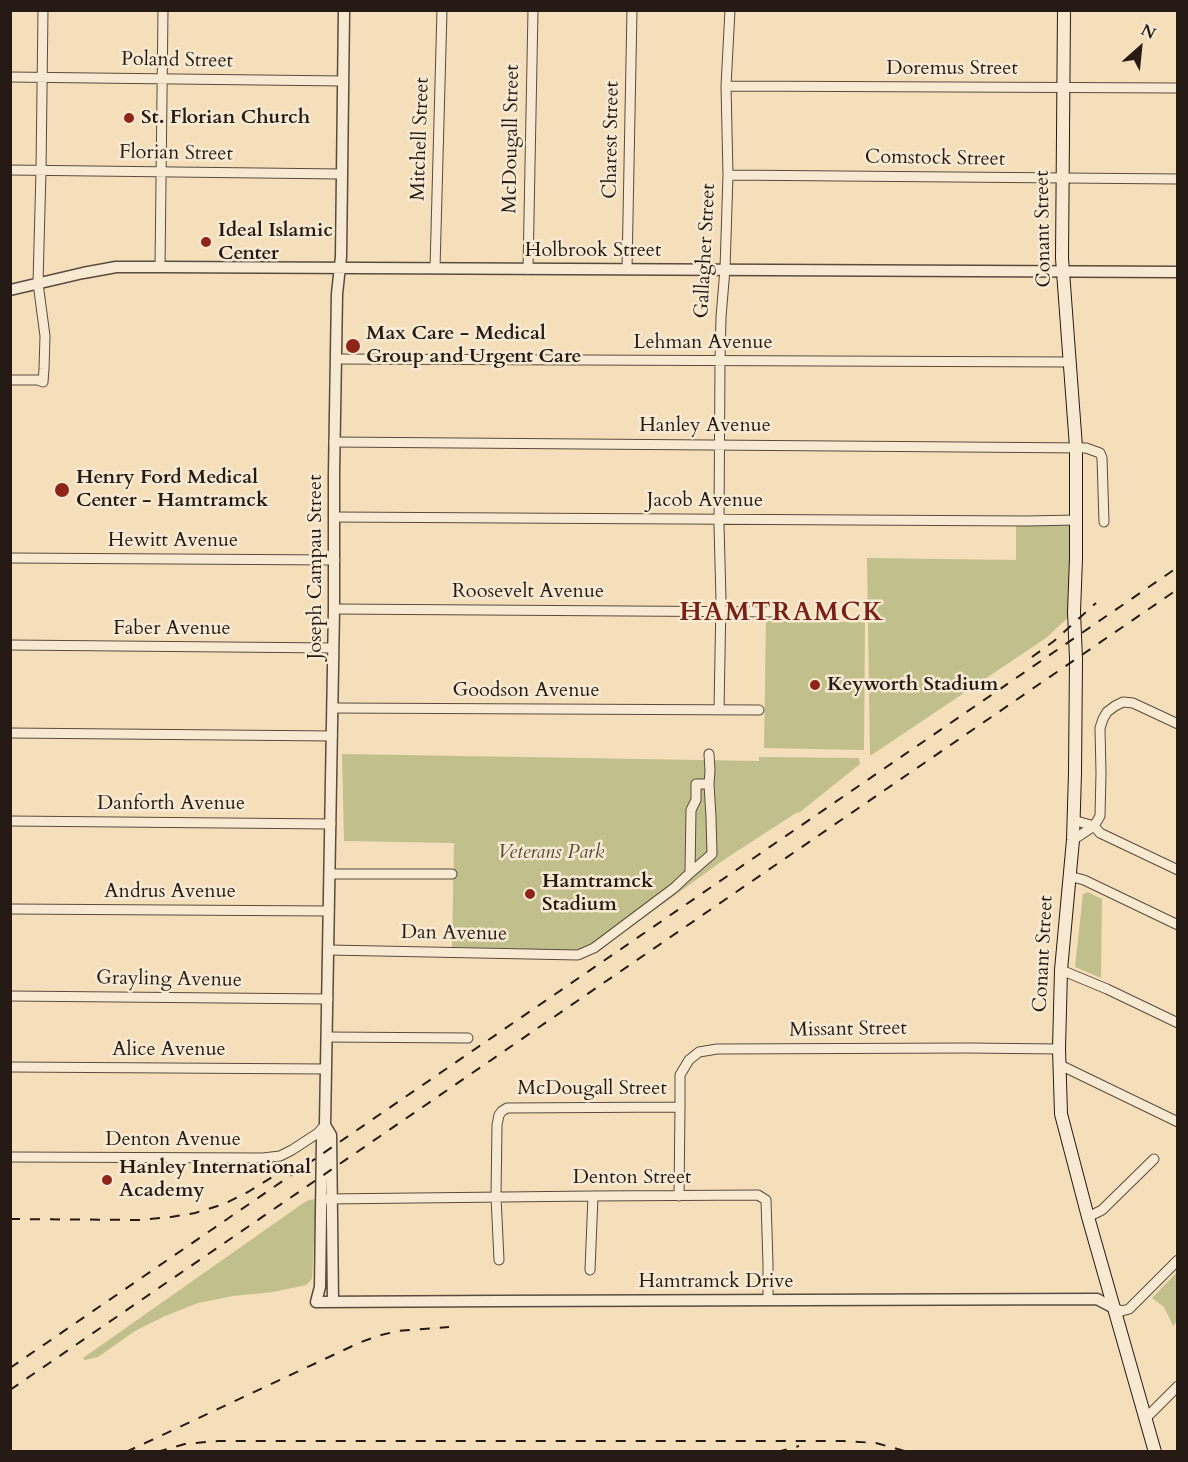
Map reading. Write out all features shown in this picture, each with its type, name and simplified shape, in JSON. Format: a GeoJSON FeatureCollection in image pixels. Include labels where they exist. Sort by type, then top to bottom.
{"type":"FeatureCollection","features":[{"type":"Feature","properties":{"kind":"main road","name":"Conant Street"},"geometry":{"type":"LineString","coordinates":[[1064,10],[1063,272],[1076,447],[1074,612],[1076,682],[1073,840],[1061,970],[1059,1049],[1061,1114],[1155,1452]]}},
{"type":"Feature","properties":{"kind":"street"},"geometry":{"type":"LineString","coordinates":[[10,380],[43,382],[45,336],[38,283],[43,10]]}},
{"type":"Feature","properties":{"kind":"street"},"geometry":{"type":"LineString","coordinates":[[160,267],[163,10]]}},
{"type":"Feature","properties":{"kind":"street","name":"Joseph Campau Street"},"geometry":{"type":"LineString","coordinates":[[316,1302],[320,1287],[331,1135],[325,1125],[333,708],[334,442],[337,294],[341,268],[344,10]]}},
{"type":"Feature","properties":{"kind":"street","name":"Mitchell Street"},"geometry":{"type":"LineString","coordinates":[[435,268],[442,10]]}},
{"type":"Feature","properties":{"kind":"street","name":"McDougall Street"},"geometry":{"type":"LineString","coordinates":[[528,269],[533,10]]}},
{"type":"Feature","properties":{"kind":"street","name":"Charest Street"},"geometry":{"type":"LineString","coordinates":[[627,269],[632,10]]}},
{"type":"Feature","properties":{"kind":"street","name":"Gallagher Street"},"geometry":{"type":"LineString","coordinates":[[719,710],[720,361],[728,175],[726,86],[730,10]]}},
{"type":"Feature","properties":{"kind":"street","name":"Poland Street"},"geometry":{"type":"LineString","coordinates":[[10,77],[343,81]]}},
{"type":"Feature","properties":{"kind":"street","name":"Doremus Street"},"geometry":{"type":"LineString","coordinates":[[726,86],[1178,88]]}},
{"type":"Feature","properties":{"kind":"street","name":"Florian Street"},"geometry":{"type":"LineString","coordinates":[[10,170],[341,174]]}},
{"type":"Feature","properties":{"kind":"street","name":"Comstock Street"},"geometry":{"type":"LineString","coordinates":[[728,175],[1178,179]]}},
{"type":"Feature","properties":{"kind":"street","name":"Holbrook Street"},"geometry":{"type":"LineString","coordinates":[[10,290],[116,267],[1178,272]]}},
{"type":"Feature","properties":{"kind":"street","name":"Lehman Avenue"},"geometry":{"type":"LineString","coordinates":[[336,359],[1070,362]]}},
{"type":"Feature","properties":{"kind":"street","name":"Hanley Avenue"},"geometry":{"type":"LineString","coordinates":[[334,442],[1076,447]]}},
{"type":"Feature","properties":{"kind":"street"},"geometry":{"type":"LineString","coordinates":[[1076,447],[1090,448],[1100,453],[1102,458],[1104,522]]}},
{"type":"Feature","properties":{"kind":"street","name":"Jacob Avenue"},"geometry":{"type":"LineString","coordinates":[[334,517],[1076,520]]}},
{"type":"Feature","properties":{"kind":"street","name":"Hewitt Avenue"},"geometry":{"type":"LineString","coordinates":[[10,558],[334,560]]}},
{"type":"Feature","properties":{"kind":"street","name":"Roosevelt Avenue"},"geometry":{"type":"LineString","coordinates":[[334,609],[777,612]]}},
{"type":"Feature","properties":{"kind":"street","name":"Faber Avenue"},"geometry":{"type":"LineString","coordinates":[[10,645],[333,648]]}},
{"type":"Feature","properties":{"kind":"street"},"geometry":{"type":"LineString","coordinates":[[1073,840],[1094,826],[1100,816],[1101,724],[1107,712],[1123,702],[1133,703],[1178,724]]}},
{"type":"Feature","properties":{"kind":"street","name":"Goodson Avenue"},"geometry":{"type":"LineString","coordinates":[[333,708],[759,710]]}},
{"type":"Feature","properties":{"kind":"street"},"geometry":{"type":"LineString","coordinates":[[10,733],[332,736]]}},
{"type":"Feature","properties":{"kind":"street"},"geometry":{"type":"LineString","coordinates":[[690,873],[712,854],[709,754]]}},
{"type":"Feature","properties":{"kind":"street"},"geometry":{"type":"LineString","coordinates":[[690,873],[691,810],[696,800],[696,784],[709,783]]}},
{"type":"Feature","properties":{"kind":"street"},"geometry":{"type":"LineString","coordinates":[[1073,820],[1094,826],[1100,833],[1178,870]]}},
{"type":"Feature","properties":{"kind":"street","name":"Danforth Avenue"},"geometry":{"type":"LineString","coordinates":[[10,821],[331,824]]}},
{"type":"Feature","properties":{"kind":"street","name":"Dan Avenue"},"geometry":{"type":"LineString","coordinates":[[328,950],[578,955],[594,948],[669,892],[690,873]]}},
{"type":"Feature","properties":{"kind":"street"},"geometry":{"type":"LineString","coordinates":[[330,874],[451,874]]}},
{"type":"Feature","properties":{"kind":"street"},"geometry":{"type":"LineString","coordinates":[[1069,876],[1084,880],[1178,925]]}},
{"type":"Feature","properties":{"kind":"street","name":"Andrus Avenue"},"geometry":{"type":"LineString","coordinates":[[10,909],[329,912]]}},
{"type":"Feature","properties":{"kind":"street"},"geometry":{"type":"LineString","coordinates":[[1061,970],[1178,1023]]}},
{"type":"Feature","properties":{"kind":"street","name":"Grayling Avenue"},"geometry":{"type":"LineString","coordinates":[[10,996],[328,999]]}},
{"type":"Feature","properties":{"kind":"street"},"geometry":{"type":"LineString","coordinates":[[327,1037],[468,1038]]}},
{"type":"Feature","properties":{"kind":"street","name":"Missant Street"},"geometry":{"type":"LineString","coordinates":[[680,1107],[680,1075],[689,1060],[699,1052],[717,1049],[1059,1049]]}},
{"type":"Feature","properties":{"kind":"street"},"geometry":{"type":"LineString","coordinates":[[1060,1065],[1178,1122]]}},
{"type":"Feature","properties":{"kind":"street","name":"Alice Avenue"},"geometry":{"type":"LineString","coordinates":[[10,1067],[326,1069]]}},
{"type":"Feature","properties":{"kind":"street","name":"McDougall Street"},"geometry":{"type":"LineString","coordinates":[[496,1197],[497,1125],[499,1115],[507,1108],[680,1107],[679,1196]]}},
{"type":"Feature","properties":{"kind":"street","name":"Denton Avenue"},"geometry":{"type":"LineString","coordinates":[[10,1157],[263,1158],[280,1156],[292,1150],[318,1133],[325,1125]]}},
{"type":"Feature","properties":{"kind":"street"},"geometry":{"type":"LineString","coordinates":[[1088,1217],[1102,1210],[1154,1159]]}},
{"type":"Feature","properties":{"kind":"street","name":"Denton Street"},"geometry":{"type":"LineString","coordinates":[[496,1197],[758,1195],[766,1200],[768,1300]]}},
{"type":"Feature","properties":{"kind":"street"},"geometry":{"type":"LineString","coordinates":[[590,1270],[593,1196]]}},
{"type":"Feature","properties":{"kind":"street"},"geometry":{"type":"LineString","coordinates":[[326,1199],[496,1197],[499,1260]]}},
{"type":"Feature","properties":{"kind":"street","name":"Joseph Campau Street"},"geometry":{"type":"LineString","coordinates":[[326,1199],[333,1302]]}},
{"type":"Feature","properties":{"kind":"street"},"geometry":{"type":"LineString","coordinates":[[1114,1308],[1122,1311],[1129,1309],[1178,1260]]}},
{"type":"Feature","properties":{"kind":"street","name":"Hamtramck Drive"},"geometry":{"type":"LineString","coordinates":[[316,1302],[1097,1299],[1114,1308]]}},
{"type":"Feature","properties":{"kind":"street"},"geometry":{"type":"LineString","coordinates":[[1146,1418],[1178,1386]]}},
{"type":"Feature","properties":{"kind":"green space"},"geometry":{"type":"Polygon","coordinates":[[[1076,520],[1074,612],[1046,638],[870,756],[867,558],[1016,560],[1016,521],[1076,520]]]}},
{"type":"Feature","properties":{"kind":"green space","name":"Keyworth Stadium"},"geometry":{"type":"Polygon","coordinates":[[[766,621],[865,622],[864,750],[764,748],[766,621]]]}},
{"type":"Feature","properties":{"kind":"green space","name":"Veterans Park"},"geometry":{"type":"Polygon","coordinates":[[[342,754],[759,761],[759,757],[859,758],[860,764],[800,812],[722,861],[598,951],[452,947],[454,843],[344,841],[342,754]]]}},
{"type":"Feature","properties":{"kind":"green space"},"geometry":{"type":"Polygon","coordinates":[[[1088,892],[1102,899],[1101,978],[1075,967],[1083,894],[1088,892]]]}},
{"type":"Feature","properties":{"kind":"green space"},"geometry":{"type":"Polygon","coordinates":[[[316,1199],[312,1279],[306,1285],[198,1303],[135,1331],[98,1357],[85,1360],[83,1358],[302,1204],[316,1199]]]}},
{"type":"Feature","properties":{"kind":"green space"},"geometry":{"type":"Polygon","coordinates":[[[1177,1272],[1177,1321],[1173,1326],[1164,1307],[1152,1298],[1177,1272]]]}},
{"type":"Feature","properties":{"kind":"railway"},"geometry":{"type":"LineString","coordinates":[[10,1368],[1178,567]]}},
{"type":"Feature","properties":{"kind":"railway"},"geometry":{"type":"LineString","coordinates":[[10,1390],[1178,589]]}},
{"type":"Feature","properties":{"kind":"railway"},"geometry":{"type":"LineString","coordinates":[[1032,657],[1054,641],[1096,603]]}},
{"type":"Feature","properties":{"kind":"railway"},"geometry":{"type":"LineString","coordinates":[[10,1219],[139,1220],[171,1217],[195,1213],[224,1204],[274,1176]]}},
{"type":"Feature","properties":{"kind":"railway"},"geometry":{"type":"LineString","coordinates":[[126,1452],[361,1342],[398,1331],[449,1327]]}},
{"type":"Feature","properties":{"kind":"railway"},"geometry":{"type":"LineString","coordinates":[[157,1452],[185,1444],[218,1441],[843,1441],[876,1443],[908,1452]]}},
{"type":"Feature","properties":{"kind":"railway"},"geometry":{"type":"LineString","coordinates":[[777,1452],[799,1446]]}},
{"type":"Feature","properties":{"kind":"place","name":"St. Florian Church"},"geometry":{"type":"Point","coordinates":[129,118]}},
{"type":"Feature","properties":{"kind":"place","name":"Ideal Islamic Center"},"geometry":{"type":"Point","coordinates":[206,242]}},
{"type":"Feature","properties":{"kind":"place","name":"Max Care - Medical Group and Urgent Care"},"geometry":{"type":"Point","coordinates":[353,346]}},
{"type":"Feature","properties":{"kind":"place","name":"Henry Ford Medical Center - Hamtramck"},"geometry":{"type":"Point","coordinates":[62,490]}},
{"type":"Feature","properties":{"kind":"place","name":"Keyworth Stadium"},"geometry":{"type":"Point","coordinates":[815,685]}},
{"type":"Feature","properties":{"kind":"place","name":"Hamtramck Stadium"},"geometry":{"type":"Point","coordinates":[530,894]}},
{"type":"Feature","properties":{"kind":"place","name":"Hanley International Academy"},"geometry":{"type":"Point","coordinates":[107,1180]}},
{"type":"Feature","properties":{"kind":"district","name":"HAMTRAMCK"},"geometry":{"type":"Point","coordinates":[782,614]}}]}
